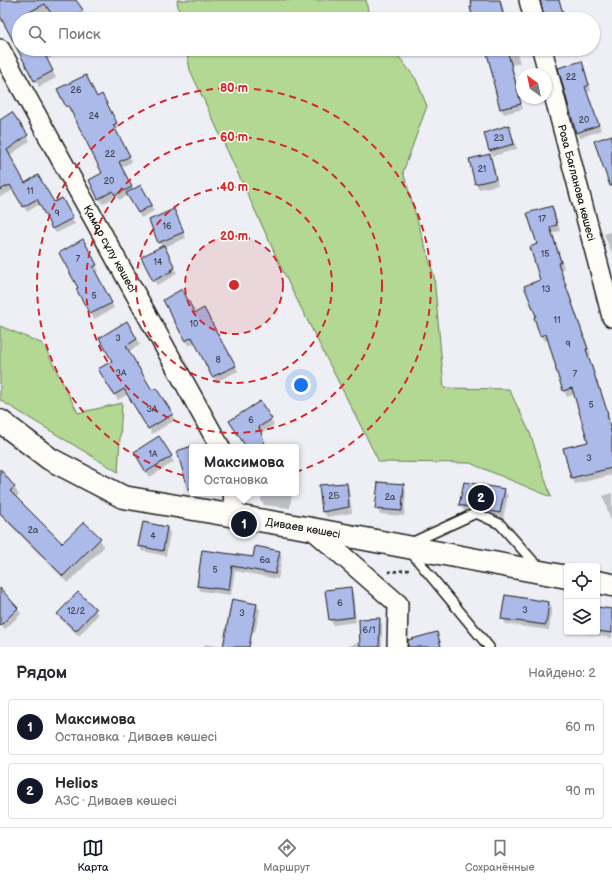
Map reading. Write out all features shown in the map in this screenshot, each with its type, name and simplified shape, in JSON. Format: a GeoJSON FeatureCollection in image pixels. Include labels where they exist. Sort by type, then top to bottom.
{"type":"FeatureCollection","features":[{"type":"Feature","properties":{"kind":"street"},"geometry":{"type":"LineString","coordinates":[[529,0],[532,12]]}},
{"type":"Feature","properties":{"kind":"street","name":"Қамар сұлу көшесі"},"geometry":{"type":"LineString","coordinates":[[0,49],[218,444]]}},
{"type":"Feature","properties":{"kind":"street","name":"Роза Бағланова көшесі"},"geometry":{"type":"LineString","coordinates":[[544,56],[612,317]]}},
{"type":"Feature","properties":{"kind":"street","name":"Диваев көшесі"},"geometry":{"type":"LineString","coordinates":[[5,424],[50,459],[123,497],[312,529],[564,576]]}},
{"type":"Feature","properties":{"kind":"street"},"geometry":{"type":"LineString","coordinates":[[233,496],[235,516]]}},
{"type":"Feature","properties":{"kind":"street"},"geometry":{"type":"LineString","coordinates":[[312,529],[398,604],[396,647]]}},
{"type":"Feature","properties":{"kind":"street"},"geometry":{"type":"LineString","coordinates":[[600,583],[612,585]]}},
{"type":"Feature","properties":{"kind":"lane"},"geometry":{"type":"LineString","coordinates":[[489,647],[405,546],[476,513],[500,524],[542,572]]}},
{"type":"Feature","properties":{"kind":"path"},"geometry":{"type":"LineString","coordinates":[[364,574],[424,569]]}},
{"type":"Feature","properties":{"kind":"green space"},"geometry":{"type":"Polygon","coordinates":[[[177,0],[366,0],[368,12],[179,12],[177,0]]]}},
{"type":"Feature","properties":{"kind":"green space"},"geometry":{"type":"Polygon","coordinates":[[[187,56],[398,56],[416,79],[427,106],[403,172],[434,276],[444,388],[509,389],[530,433],[551,497],[470,463],[379,462],[290,286],[190,70],[187,56]]]}},
{"type":"Feature","properties":{"kind":"green space"},"geometry":{"type":"Polygon","coordinates":[[[0,326],[43,344],[78,413],[122,403],[118,472],[0,400],[0,326]]]}},
{"type":"Feature","properties":{"kind":"building"},"geometry":{"type":"Polygon","coordinates":[[[0,0],[76,0],[83,10],[80,12],[50,12],[45,4],[29,12],[12,12],[12,39],[0,16],[0,0]]]}},
{"type":"Feature","properties":{"kind":"building"},"geometry":{"type":"Polygon","coordinates":[[[470,0],[500,0],[503,12],[471,12],[470,7],[472,7],[470,0]]]}},
{"type":"Feature","properties":{"kind":"building"},"geometry":{"type":"Polygon","coordinates":[[[540,0],[559,0],[563,12],[543,12],[540,0]]]}},
{"type":"Feature","properties":{"kind":"building"},"geometry":{"type":"Polygon","coordinates":[[[21,56],[46,56],[53,71],[34,81],[21,56]]]}},
{"type":"Feature","properties":{"kind":"building"},"geometry":{"type":"Polygon","coordinates":[[[488,56],[509,56],[516,84],[516,104],[521,104],[500,109],[488,56]]]}},
{"type":"Feature","properties":{"kind":"building"},"geometry":{"type":"Polygon","coordinates":[[[582,61],[589,85],[585,87],[599,125],[576,133],[558,68],[582,61]]]}},
{"type":"Feature","properties":{"kind":"building"},"geometry":{"type":"Polygon","coordinates":[[[86,75],[97,97],[102,94],[117,123],[113,125],[130,156],[119,162],[132,187],[115,195],[113,191],[98,199],[89,180],[102,173],[68,105],[66,107],[57,89],[86,75]]]}},
{"type":"Feature","properties":{"kind":"building"},"geometry":{"type":"Polygon","coordinates":[[[12,112],[28,135],[7,150],[25,183],[38,175],[54,202],[62,198],[73,218],[52,229],[37,199],[23,207],[10,185],[0,190],[0,120],[12,112]]]}},
{"type":"Feature","properties":{"kind":"building"},"geometry":{"type":"Polygon","coordinates":[[[509,125],[514,144],[489,151],[484,133],[509,125]]]}},
{"type":"Feature","properties":{"kind":"building"},"geometry":{"type":"Polygon","coordinates":[[[612,135],[612,186],[610,186],[594,141],[612,135]]]}},
{"type":"Feature","properties":{"kind":"building"},"geometry":{"type":"Polygon","coordinates":[[[490,154],[496,179],[475,184],[469,159],[490,154]]]}},
{"type":"Feature","properties":{"kind":"building"},"geometry":{"type":"Polygon","coordinates":[[[141,185],[152,205],[138,213],[126,193],[141,185]]]}},
{"type":"Feature","properties":{"kind":"building"},"geometry":{"type":"Polygon","coordinates":[[[552,206],[557,225],[550,227],[561,262],[558,263],[588,349],[586,349],[608,414],[612,436],[612,468],[571,478],[563,448],[588,442],[572,388],[563,391],[546,334],[540,336],[534,317],[536,316],[524,286],[540,280],[530,247],[537,244],[527,213],[552,206]]]}},
{"type":"Feature","properties":{"kind":"building"},"geometry":{"type":"Polygon","coordinates":[[[174,209],[184,232],[158,243],[149,220],[174,209]]]}},
{"type":"Feature","properties":{"kind":"building"},"geometry":{"type":"Polygon","coordinates":[[[83,239],[97,265],[93,267],[112,303],[90,314],[59,253],[83,239]]]}},
{"type":"Feature","properties":{"kind":"building"},"geometry":{"type":"Polygon","coordinates":[[[164,245],[175,268],[153,281],[141,257],[164,245]]]}},
{"type":"Feature","properties":{"kind":"building"},"geometry":{"type":"Polygon","coordinates":[[[182,289],[195,313],[204,308],[236,366],[212,377],[192,337],[185,341],[163,300],[182,289]]]}},
{"type":"Feature","properties":{"kind":"building"},"geometry":{"type":"Polygon","coordinates":[[[127,321],[137,339],[126,346],[152,390],[156,388],[173,414],[148,429],[124,389],[114,395],[98,369],[112,361],[99,338],[127,321]]]}},
{"type":"Feature","properties":{"kind":"building"},"geometry":{"type":"Polygon","coordinates":[[[260,401],[272,419],[259,427],[265,444],[244,444],[229,421],[260,401]]]}},
{"type":"Feature","properties":{"kind":"building"},"geometry":{"type":"Polygon","coordinates":[[[159,436],[172,456],[146,472],[134,452],[159,436]]]}},
{"type":"Feature","properties":{"kind":"building"},"geometry":{"type":"Polygon","coordinates":[[[189,447],[189,489],[188,489],[177,451],[189,447]]]}},
{"type":"Feature","properties":{"kind":"building"},"geometry":{"type":"Polygon","coordinates":[[[0,469],[15,487],[10,491],[62,543],[84,522],[101,538],[63,576],[0,513],[0,469]]]}},
{"type":"Feature","properties":{"kind":"building"},"geometry":{"type":"Polygon","coordinates":[[[378,482],[404,484],[402,511],[375,509],[378,482]]]}},
{"type":"Feature","properties":{"kind":"building"},"geometry":{"type":"Polygon","coordinates":[[[464,482],[505,489],[500,513],[476,507],[473,508],[459,505],[464,482]]]}},
{"type":"Feature","properties":{"kind":"building"},"geometry":{"type":"Polygon","coordinates":[[[347,483],[349,507],[322,512],[319,485],[347,483]]]}},
{"type":"Feature","properties":{"kind":"building"},"geometry":{"type":"Polygon","coordinates":[[[143,522],[167,527],[163,551],[138,546],[143,522]]]}},
{"type":"Feature","properties":{"kind":"building"},"geometry":{"type":"Polygon","coordinates":[[[255,546],[280,551],[275,574],[232,566],[229,590],[197,586],[202,550],[253,557],[255,546]]]}},
{"type":"Feature","properties":{"kind":"building"},"geometry":{"type":"Polygon","coordinates":[[[351,587],[354,617],[329,620],[325,590],[351,587]]]}},
{"type":"Feature","properties":{"kind":"building"},"geometry":{"type":"Polygon","coordinates":[[[0,588],[18,608],[0,626],[0,588]]]}},
{"type":"Feature","properties":{"kind":"building"},"geometry":{"type":"Polygon","coordinates":[[[78,592],[96,609],[76,631],[57,614],[78,592]]]}},
{"type":"Feature","properties":{"kind":"building"},"geometry":{"type":"Polygon","coordinates":[[[505,595],[549,602],[546,625],[501,619],[505,595]]]}},
{"type":"Feature","properties":{"kind":"building"},"geometry":{"type":"Polygon","coordinates":[[[232,599],[257,604],[249,647],[223,647],[232,599]]]}},
{"type":"Feature","properties":{"kind":"building"},"geometry":{"type":"Polygon","coordinates":[[[600,607],[612,609],[612,633],[600,631],[600,607]]]}},
{"type":"Feature","properties":{"kind":"building"},"geometry":{"type":"Polygon","coordinates":[[[380,618],[379,647],[360,647],[359,619],[380,618]]]}},
{"type":"Feature","properties":{"kind":"building"},"geometry":{"type":"Polygon","coordinates":[[[437,632],[441,647],[408,647],[408,640],[437,632]]]}},
{"type":"Feature","properties":{"kind":"place","name":"Helios"},"geometry":{"type":"Point","coordinates":[481,498]}},
{"type":"Feature","properties":{"kind":"place","name":"Максимова"},"geometry":{"type":"Point","coordinates":[244,524]}}]}
